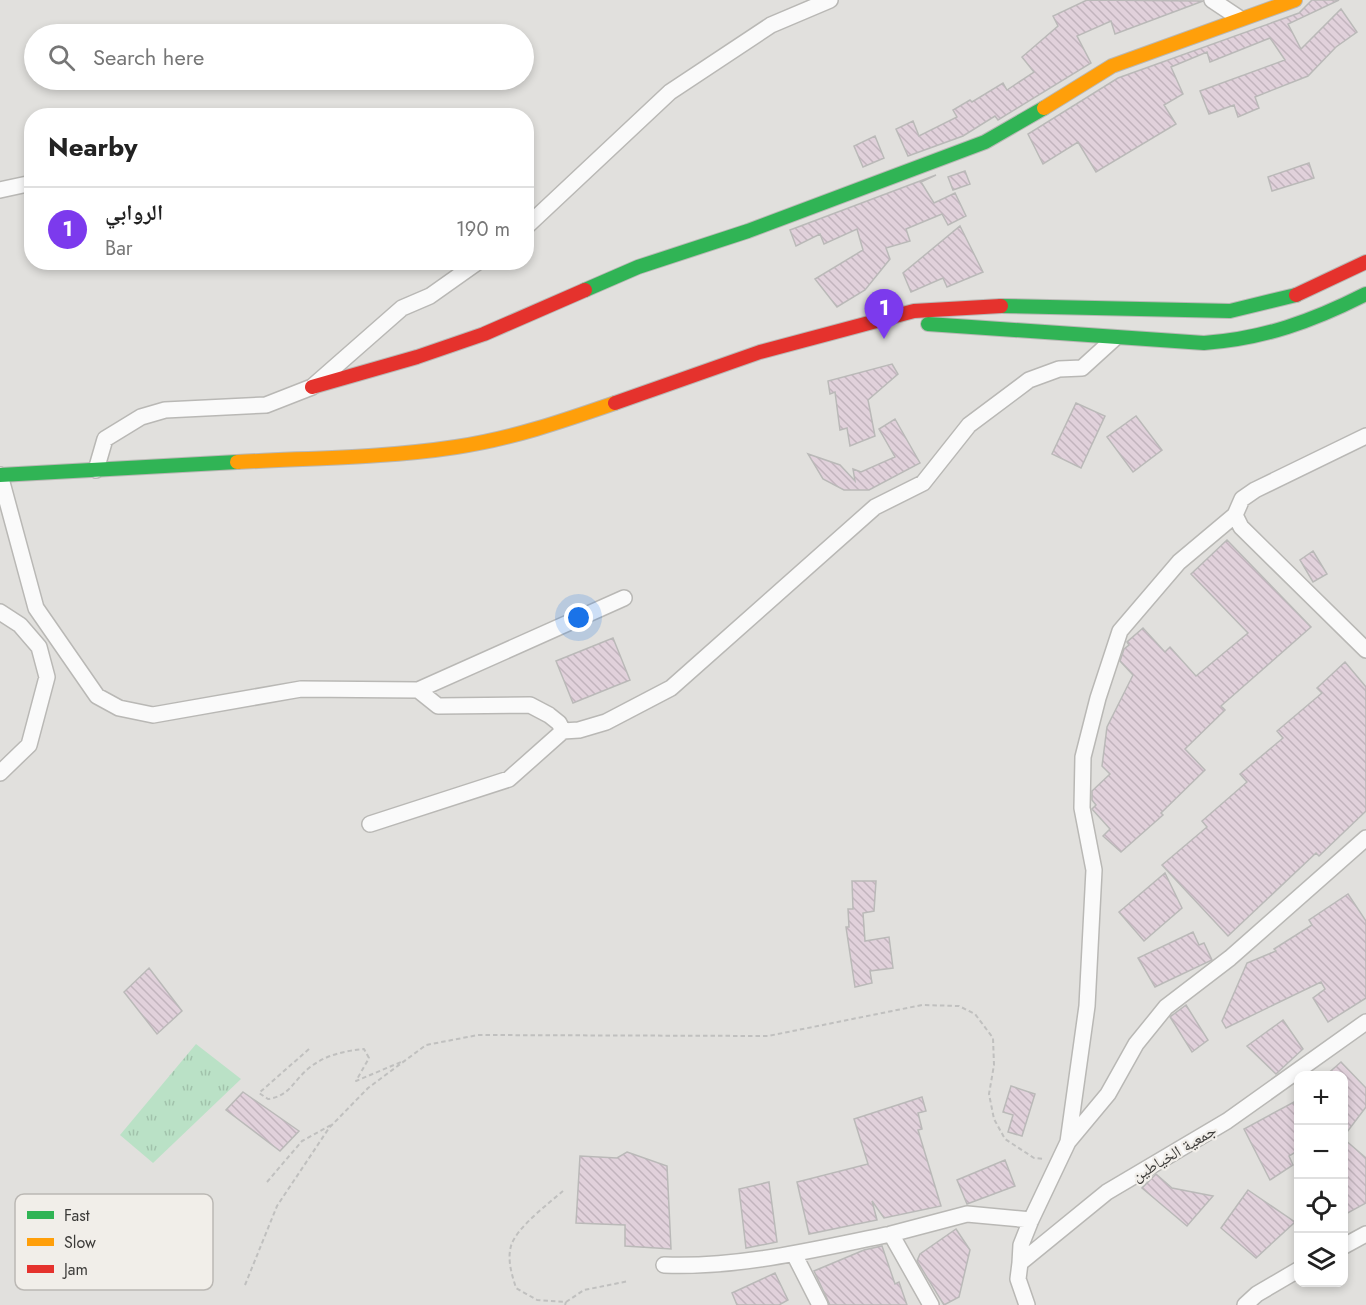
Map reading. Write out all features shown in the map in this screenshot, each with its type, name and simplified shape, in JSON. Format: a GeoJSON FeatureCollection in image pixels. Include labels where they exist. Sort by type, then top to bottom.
{"type":"FeatureCollection","features":[{"type":"Feature","properties":{"kind":"main road"},"geometry":{"type":"LineString","coordinates":[[312,387],[417,357],[484,334],[638,267],[748,231],[985,142],[1112,66],[1239,18],[1295,0]]}},
{"type":"Feature","properties":{"kind":"main road"},"geometry":{"type":"LineString","coordinates":[[0,474],[401,453],[485,442],[567,420],[760,352],[914,311],[976,306],[1230,311],[1291,298],[1366,262]]}},
{"type":"Feature","properties":{"kind":"main road"},"geometry":{"type":"LineString","coordinates":[[861,326],[961,324],[1115,338],[1204,343],[1261,338],[1311,322],[1366,294]]}},
{"type":"Feature","properties":{"kind":"street"},"geometry":{"type":"LineString","coordinates":[[534,220],[670,92],[771,26],[830,0]]}},
{"type":"Feature","properties":{"kind":"street"},"geometry":{"type":"LineString","coordinates":[[1212,0],[1239,18]]}},
{"type":"Feature","properties":{"kind":"street"},"geometry":{"type":"LineString","coordinates":[[0,190],[24,185]]}},
{"type":"Feature","properties":{"kind":"street"},"geometry":{"type":"LineString","coordinates":[[96,470],[105,439],[141,417],[165,410],[266,405],[312,387],[402,308],[430,296],[467,270]]}},
{"type":"Feature","properties":{"kind":"street"},"geometry":{"type":"LineString","coordinates":[[370,824],[509,779],[563,731],[579,730],[606,722],[671,688],[875,507],[923,483],[969,425],[1029,380],[1059,369],[1082,368],[1115,338]]}},
{"type":"Feature","properties":{"kind":"street"},"geometry":{"type":"LineString","coordinates":[[1027,1305],[1018,1280],[1021,1245],[1068,1142],[1086,1006],[1094,870],[1082,808],[1083,758],[1098,698],[1120,631],[1179,562],[1235,515],[1242,499],[1255,490],[1366,436]]}},
{"type":"Feature","properties":{"kind":"street"},"geometry":{"type":"LineString","coordinates":[[0,474],[36,608],[97,696],[119,708],[153,715],[301,689],[418,690],[624,598]]}},
{"type":"Feature","properties":{"kind":"street"},"geometry":{"type":"LineString","coordinates":[[1235,515],[1241,527],[1366,650]]}},
{"type":"Feature","properties":{"kind":"street"},"geometry":{"type":"LineString","coordinates":[[0,612],[20,625],[39,647],[46,677],[29,745],[0,773]]}},
{"type":"Feature","properties":{"kind":"street"},"geometry":{"type":"LineString","coordinates":[[418,690],[438,706],[530,705],[549,714],[559,723],[563,731]]}},
{"type":"Feature","properties":{"kind":"street"},"geometry":{"type":"LineString","coordinates":[[1068,1142],[1108,1094],[1136,1044],[1166,1007],[1230,958],[1366,838]]}},
{"type":"Feature","properties":{"kind":"street","name":"جمعية الخياطين"},"geometry":{"type":"LineString","coordinates":[[1020,1263],[1107,1192],[1227,1121],[1366,1022]]}},
{"type":"Feature","properties":{"kind":"street"},"geometry":{"type":"LineString","coordinates":[[664,1265],[703,1266],[794,1254],[891,1234],[967,1214],[1031,1220]]}},
{"type":"Feature","properties":{"kind":"street"},"geometry":{"type":"LineString","coordinates":[[891,1234],[931,1305]]}},
{"type":"Feature","properties":{"kind":"street"},"geometry":{"type":"LineString","coordinates":[[1348,1244],[1366,1234]]}},
{"type":"Feature","properties":{"kind":"street"},"geometry":{"type":"LineString","coordinates":[[794,1254],[820,1305]]}},
{"type":"Feature","properties":{"kind":"street"},"geometry":{"type":"LineString","coordinates":[[1245,1305],[1257,1294],[1294,1273]]}},
{"type":"Feature","properties":{"kind":"path"},"geometry":{"type":"LineString","coordinates":[[244,1285],[277,1206],[333,1124],[368,1088],[426,1045],[478,1035],[768,1036],[922,1005],[959,1006],[975,1014],[993,1038],[994,1065],[989,1094],[994,1119],[1005,1139],[1035,1158],[1060,1162]]}},
{"type":"Feature","properties":{"kind":"path"},"geometry":{"type":"LineString","coordinates":[[309,1049],[259,1093],[268,1099],[281,1097],[310,1068],[344,1051],[364,1049],[369,1058],[356,1081],[407,1059]]}},
{"type":"Feature","properties":{"kind":"path"},"geometry":{"type":"LineString","coordinates":[[267,1182],[302,1141],[333,1124]]}},
{"type":"Feature","properties":{"kind":"path"},"geometry":{"type":"LineString","coordinates":[[563,1191],[523,1228],[511,1246],[510,1269],[516,1288],[537,1300],[566,1304],[584,1290],[629,1281]]}},
{"type":"Feature","properties":{"kind":"green space"},"geometry":{"type":"Polygon","coordinates":[[[196,1044],[241,1079],[153,1163],[120,1135],[196,1044]]]}},
{"type":"Feature","properties":{"kind":"building"},"geometry":{"type":"Polygon","coordinates":[[[1087,0],[1203,1],[1115,34],[1111,21],[1077,36],[1091,63],[998,120],[995,116],[963,136],[908,156],[896,129],[913,121],[919,136],[957,117],[953,110],[970,100],[972,102],[1003,83],[1007,90],[1034,72],[1022,57],[1058,26],[1053,16],[1087,0]]]}},
{"type":"Feature","properties":{"kind":"building"},"geometry":{"type":"Polygon","coordinates":[[[1312,0],[1339,0],[1288,24],[1301,49],[1341,9],[1357,32],[1336,47],[1308,76],[1255,97],[1259,108],[1238,117],[1234,105],[1209,114],[1200,91],[1285,60],[1270,38],[1210,62],[1207,52],[1171,67],[1183,94],[1164,105],[1176,124],[1096,172],[1078,142],[1043,164],[1028,134],[1118,78],[1299,13],[1312,0]]]}},
{"type":"Feature","properties":{"kind":"building"},"geometry":{"type":"Polygon","coordinates":[[[875,136],[884,158],[863,167],[854,146],[875,136]]]}},
{"type":"Feature","properties":{"kind":"building"},"geometry":{"type":"Polygon","coordinates":[[[1309,163],[1314,178],[1272,191],[1268,177],[1309,163]]]}},
{"type":"Feature","properties":{"kind":"building"},"geometry":{"type":"Polygon","coordinates":[[[965,171],[970,184],[953,190],[948,177],[965,171]]]}},
{"type":"Feature","properties":{"kind":"building"},"geometry":{"type":"Polygon","coordinates":[[[936,175],[921,182],[934,203],[955,193],[966,216],[948,225],[942,214],[906,229],[910,241],[886,248],[890,259],[865,290],[837,307],[815,279],[863,250],[857,229],[824,244],[820,234],[796,246],[790,230],[936,175]]]}},
{"type":"Feature","properties":{"kind":"building"},"geometry":{"type":"Polygon","coordinates":[[[960,226],[983,272],[947,287],[943,278],[911,292],[903,273],[960,226]]]}},
{"type":"Feature","properties":{"kind":"building"},"geometry":{"type":"Polygon","coordinates":[[[892,364],[898,374],[868,400],[875,436],[850,446],[847,428],[840,430],[835,392],[830,394],[828,381],[892,364]]]}},
{"type":"Feature","properties":{"kind":"building"},"geometry":{"type":"Polygon","coordinates":[[[1076,403],[1105,416],[1081,468],[1052,454],[1076,403]]]}},
{"type":"Feature","properties":{"kind":"building"},"geometry":{"type":"Polygon","coordinates":[[[1136,416],[1162,450],[1133,472],[1107,437],[1136,416]]]}},
{"type":"Feature","properties":{"kind":"building"},"geometry":{"type":"Polygon","coordinates":[[[895,419],[920,463],[869,490],[844,490],[823,479],[808,454],[840,465],[855,481],[853,469],[861,472],[895,457],[879,429],[895,419]]]}},
{"type":"Feature","properties":{"kind":"building"},"geometry":{"type":"Polygon","coordinates":[[[1227,540],[1311,627],[1221,706],[1225,710],[1185,749],[1205,770],[1161,813],[1163,815],[1121,852],[1103,836],[1110,829],[1092,809],[1096,805],[1092,800],[1092,791],[1110,774],[1102,766],[1107,727],[1133,675],[1120,661],[1124,649],[1129,645],[1127,642],[1143,628],[1165,652],[1170,647],[1196,676],[1248,633],[1191,574],[1227,540]]]}},
{"type":"Feature","properties":{"kind":"building"},"geometry":{"type":"Polygon","coordinates":[[[1313,551],[1327,574],[1313,582],[1300,560],[1313,551]]]}},
{"type":"Feature","properties":{"kind":"building"},"geometry":{"type":"Polygon","coordinates":[[[613,638],[630,680],[573,703],[556,661],[613,638]]]}},
{"type":"Feature","properties":{"kind":"building"},"geometry":{"type":"Polygon","coordinates":[[[1345,662],[1366,687],[1366,811],[1319,856],[1316,853],[1228,936],[1162,865],[1207,827],[1202,821],[1247,782],[1240,774],[1283,738],[1277,731],[1322,693],[1317,688],[1345,662]]]}},
{"type":"Feature","properties":{"kind":"building"},"geometry":{"type":"Polygon","coordinates":[[[1165,873],[1182,908],[1144,941],[1119,912],[1165,873]]]}},
{"type":"Feature","properties":{"kind":"building"},"geometry":{"type":"Polygon","coordinates":[[[852,881],[876,881],[874,911],[863,913],[865,941],[889,937],[893,968],[870,971],[872,983],[855,987],[846,927],[849,927],[848,909],[853,909],[852,881]]]}},
{"type":"Feature","properties":{"kind":"building"},"geometry":{"type":"Polygon","coordinates":[[[1348,894],[1366,921],[1366,998],[1328,1022],[1313,998],[1325,989],[1321,982],[1226,1028],[1222,1021],[1247,963],[1276,951],[1274,949],[1312,925],[1309,920],[1348,894]]]}},
{"type":"Feature","properties":{"kind":"building"},"geometry":{"type":"Polygon","coordinates":[[[1193,932],[1199,945],[1204,943],[1212,960],[1155,987],[1138,958],[1193,932]]]}},
{"type":"Feature","properties":{"kind":"building"},"geometry":{"type":"Polygon","coordinates":[[[149,968],[182,1011],[157,1034],[124,992],[149,968]]]}},
{"type":"Feature","properties":{"kind":"building"},"geometry":{"type":"Polygon","coordinates":[[[1186,1005],[1208,1040],[1192,1052],[1170,1017],[1186,1005]]]}},
{"type":"Feature","properties":{"kind":"building"},"geometry":{"type":"Polygon","coordinates":[[[1283,1020],[1303,1049],[1276,1074],[1247,1046],[1283,1020]]]}},
{"type":"Feature","properties":{"kind":"building"},"geometry":{"type":"Polygon","coordinates":[[[1341,1062],[1366,1088],[1366,1107],[1348,1131],[1348,1071],[1331,1071],[1341,1062]]]}},
{"type":"Feature","properties":{"kind":"building"},"geometry":{"type":"Polygon","coordinates":[[[1011,1086],[1035,1094],[1022,1136],[1008,1132],[1013,1115],[1003,1112],[1011,1086]]]}},
{"type":"Feature","properties":{"kind":"building"},"geometry":{"type":"Polygon","coordinates":[[[243,1092],[299,1131],[280,1151],[226,1110],[243,1092]]]}},
{"type":"Feature","properties":{"kind":"building"},"geometry":{"type":"Polygon","coordinates":[[[922,1097],[926,1111],[918,1113],[922,1129],[918,1130],[941,1206],[884,1218],[872,1201],[877,1220],[809,1234],[797,1182],[868,1164],[854,1119],[922,1097]]]}},
{"type":"Feature","properties":{"kind":"building"},"geometry":{"type":"Polygon","coordinates":[[[1294,1102],[1294,1153],[1289,1156],[1293,1165],[1270,1180],[1244,1129],[1294,1102]]]}},
{"type":"Feature","properties":{"kind":"building"},"geometry":{"type":"Polygon","coordinates":[[[1348,1142],[1366,1158],[1366,1203],[1348,1213],[1348,1142]]]}},
{"type":"Feature","properties":{"kind":"building"},"geometry":{"type":"Polygon","coordinates":[[[627,1152],[667,1166],[671,1249],[625,1246],[625,1225],[576,1223],[580,1156],[617,1158],[627,1152]]]}},
{"type":"Feature","properties":{"kind":"building"},"geometry":{"type":"Polygon","coordinates":[[[1005,1160],[1015,1186],[967,1204],[957,1180],[1005,1160]]]}},
{"type":"Feature","properties":{"kind":"building"},"geometry":{"type":"Polygon","coordinates":[[[1156,1174],[1172,1188],[1213,1196],[1187,1226],[1142,1188],[1156,1174]]]}},
{"type":"Feature","properties":{"kind":"building"},"geometry":{"type":"Polygon","coordinates":[[[769,1182],[777,1242],[746,1248],[739,1189],[769,1182]]]}},
{"type":"Feature","properties":{"kind":"building"},"geometry":{"type":"Polygon","coordinates":[[[1248,1190],[1294,1221],[1256,1258],[1221,1228],[1248,1190]]]}},
{"type":"Feature","properties":{"kind":"building"},"geometry":{"type":"Polygon","coordinates":[[[956,1229],[970,1250],[959,1297],[944,1305],[917,1261],[920,1254],[956,1229]]]}},
{"type":"Feature","properties":{"kind":"building"},"geometry":{"type":"Polygon","coordinates":[[[882,1246],[895,1284],[899,1282],[907,1305],[830,1305],[814,1271],[864,1250],[882,1246]]]}},
{"type":"Feature","properties":{"kind":"building"},"geometry":{"type":"Polygon","coordinates":[[[775,1273],[788,1300],[779,1305],[737,1305],[732,1293],[775,1273]]]}},
{"type":"Feature","properties":{"kind":"traffic: fast"},"geometry":{"type":"LineString","coordinates":[[585,290],[638,267],[748,231],[985,142],[1044,108]]}},
{"type":"Feature","properties":{"kind":"traffic: fast"},"geometry":{"type":"LineString","coordinates":[[928,324],[1204,343],[1247,337],[1287,327],[1366,294]]}},
{"type":"Feature","properties":{"kind":"traffic: fast"},"geometry":{"type":"LineString","coordinates":[[1001,306],[1230,311],[1296,295]]}},
{"type":"Feature","properties":{"kind":"traffic: fast"},"geometry":{"type":"LineString","coordinates":[[0,475],[237,462]]}},
{"type":"Feature","properties":{"kind":"traffic: slow"},"geometry":{"type":"LineString","coordinates":[[1044,108],[1112,66],[1295,0]]}},
{"type":"Feature","properties":{"kind":"traffic: slow"},"geometry":{"type":"LineString","coordinates":[[237,462],[374,456],[476,444],[556,423],[615,403]]}},
{"type":"Feature","properties":{"kind":"traffic: jam"},"geometry":{"type":"LineString","coordinates":[[1296,295],[1366,262]]}},
{"type":"Feature","properties":{"kind":"traffic: jam"},"geometry":{"type":"LineString","coordinates":[[312,387],[417,357],[484,334],[585,290]]}},
{"type":"Feature","properties":{"kind":"traffic: jam"},"geometry":{"type":"LineString","coordinates":[[615,403],[760,352],[914,311],[1001,306]]}},
{"type":"Feature","properties":{"kind":"place","name":"الروابي"},"geometry":{"type":"Point","coordinates":[884,339]}}]}
